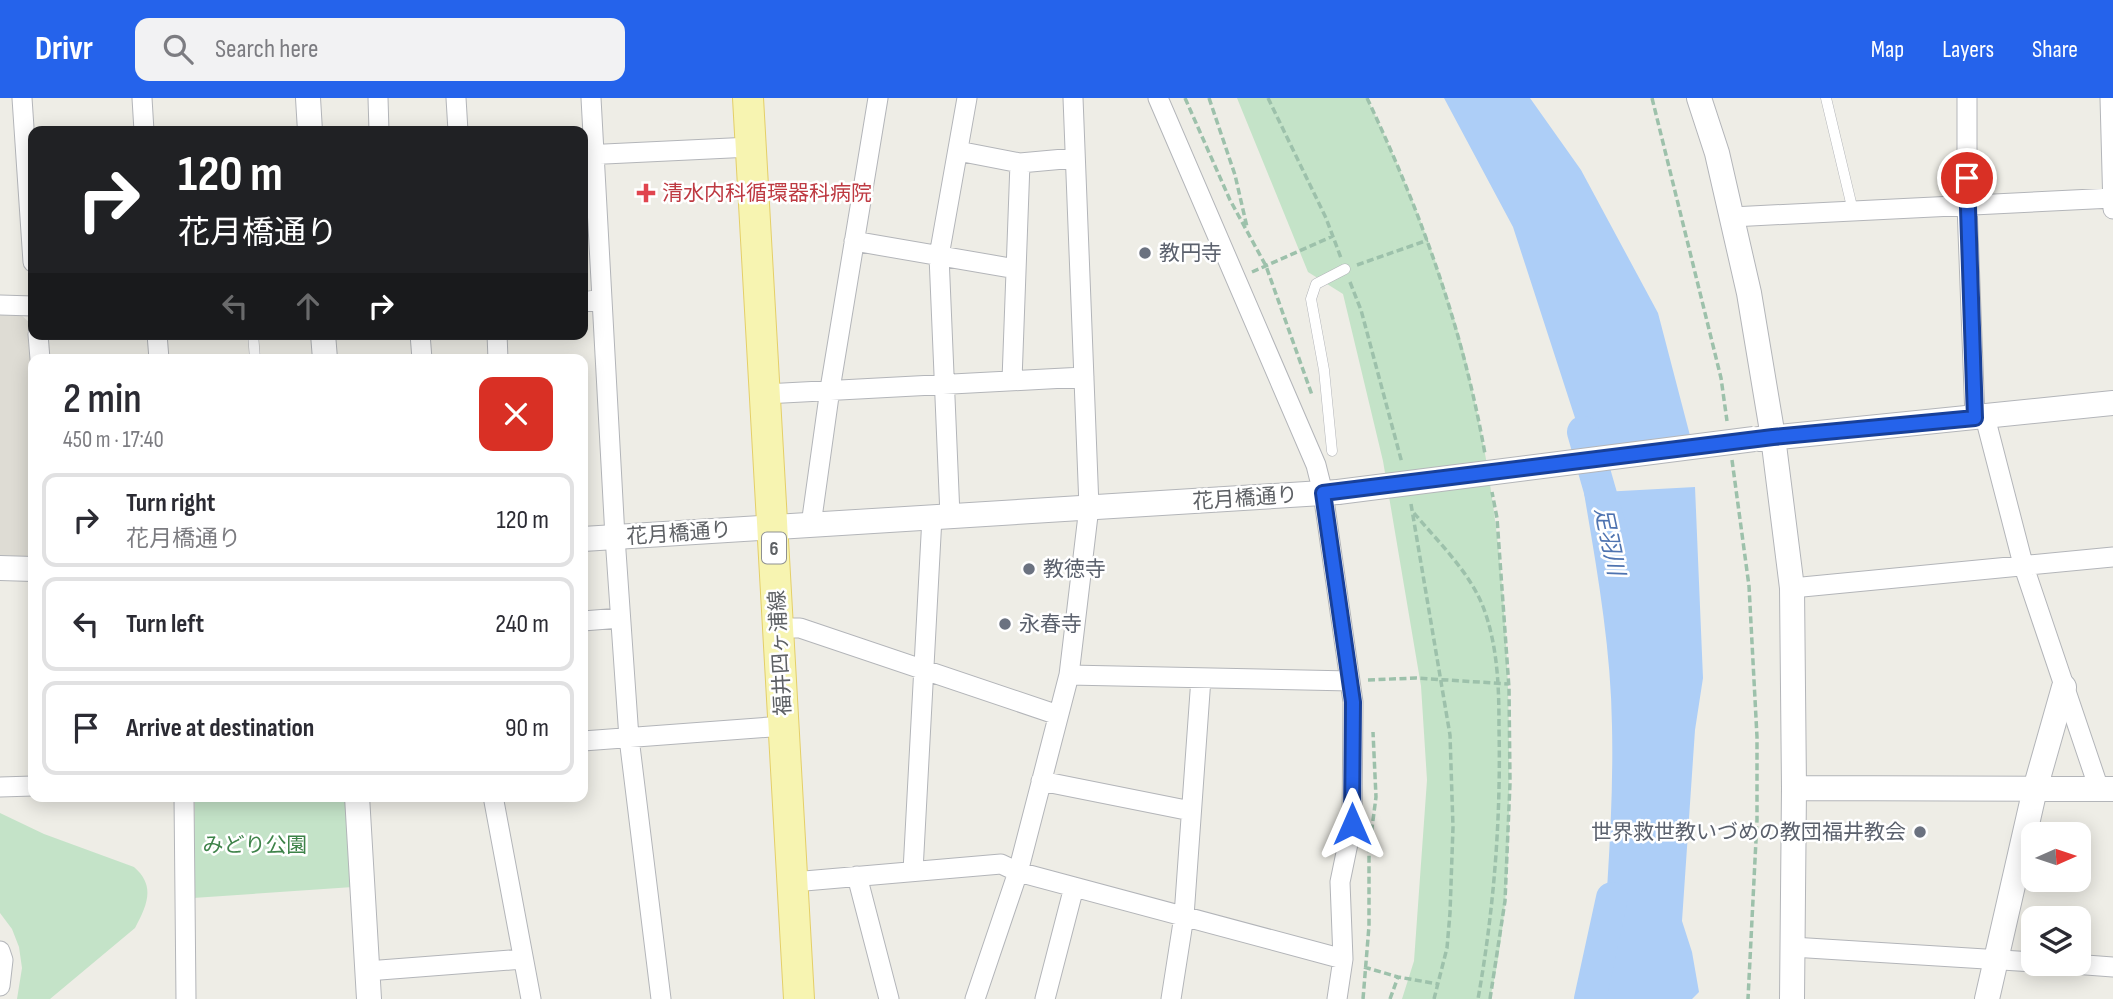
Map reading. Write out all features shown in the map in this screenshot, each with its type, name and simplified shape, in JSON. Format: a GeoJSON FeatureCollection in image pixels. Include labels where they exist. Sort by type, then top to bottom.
{"type":"FeatureCollection","features":[{"type":"Feature","properties":{"kind":"main road","name":"福井四ヶ浦線"},"geometry":{"type":"LineString","coordinates":[[748,98],[799,999]]}},
{"type":"Feature","properties":{"kind":"street"},"geometry":{"type":"LineString","coordinates":[[22,98],[28,157]]}},
{"type":"Feature","properties":{"kind":"street"},"geometry":{"type":"LineString","coordinates":[[142,98],[144,126]]}},
{"type":"Feature","properties":{"kind":"street"},"geometry":{"type":"LineString","coordinates":[[308,98],[310,126]]}},
{"type":"Feature","properties":{"kind":"street"},"geometry":{"type":"LineString","coordinates":[[378,98],[379,126]]}},
{"type":"Feature","properties":{"kind":"street"},"geometry":{"type":"LineString","coordinates":[[456,98],[458,126]]}},
{"type":"Feature","properties":{"kind":"street"},"geometry":{"type":"LineString","coordinates":[[591,98],[589,155],[593,300],[615,537],[629,738],[661,999]]}},
{"type":"Feature","properties":{"kind":"street"},"geometry":{"type":"LineString","coordinates":[[811,525],[830,389],[878,98]]}},
{"type":"Feature","properties":{"kind":"street"},"geometry":{"type":"LineString","coordinates":[[913,871],[924,671],[941,517],[943,384],[939,256],[967,98]]}},
{"type":"Feature","properties":{"kind":"street"},"geometry":{"type":"LineString","coordinates":[[975,999],[1018,872],[1069,675],[1090,508],[1073,98]]}},
{"type":"Feature","properties":{"kind":"street"},"geometry":{"type":"LineString","coordinates":[[1158,98],[1330,492],[1353,702],[1352,824],[1340,882],[1343,959],[1337,999]]}},
{"type":"Feature","properties":{"kind":"street"},"geometry":{"type":"LineString","coordinates":[[1699,98],[1717,153],[1749,293],[1763,438],[1791,588],[1794,788],[1792,999]]}},
{"type":"Feature","properties":{"kind":"street"},"geometry":{"type":"LineString","coordinates":[[1794,788],[2106,789],[2064,687],[2023,564],[1980,418],[1967,205],[1967,98]]}},
{"type":"Feature","properties":{"kind":"street"},"geometry":{"type":"LineString","coordinates":[[2110,98],[2113,210]]}},
{"type":"Feature","properties":{"kind":"street"},"geometry":{"type":"LineString","coordinates":[[589,155],[751,147]]}},
{"type":"Feature","properties":{"kind":"street"},"geometry":{"type":"LineString","coordinates":[[958,151],[1020,163],[1075,158]]}},
{"type":"Feature","properties":{"kind":"street"},"geometry":{"type":"LineString","coordinates":[[1012,380],[1020,163]]}},
{"type":"Feature","properties":{"kind":"street"},"geometry":{"type":"LineString","coordinates":[[1732,217],[2113,198]]}},
{"type":"Feature","properties":{"kind":"street"},"geometry":{"type":"LineString","coordinates":[[854,241],[1016,270]]}},
{"type":"Feature","properties":{"kind":"street"},"geometry":{"type":"LineString","coordinates":[[0,305],[28,306]]}},
{"type":"Feature","properties":{"kind":"street"},"geometry":{"type":"LineString","coordinates":[[765,394],[1084,377]]}},
{"type":"Feature","properties":{"kind":"street","name":"花月橋通り"},"geometry":{"type":"LineString","coordinates":[[588,539],[1330,492],[1763,438],[1980,418],[2113,402]]}},
{"type":"Feature","properties":{"kind":"street"},"geometry":{"type":"LineString","coordinates":[[1791,588],[2113,557]]}},
{"type":"Feature","properties":{"kind":"street"},"geometry":{"type":"LineString","coordinates":[[0,568],[28,569]]}},
{"type":"Feature","properties":{"kind":"street"},"geometry":{"type":"LineString","coordinates":[[588,621],[620,618]]}},
{"type":"Feature","properties":{"kind":"street"},"geometry":{"type":"LineString","coordinates":[[779,628],[800,628],[1058,715]]}},
{"type":"Feature","properties":{"kind":"street"},"geometry":{"type":"LineString","coordinates":[[1069,675],[1350,681]]}},
{"type":"Feature","properties":{"kind":"street"},"geometry":{"type":"LineString","coordinates":[[1171,999],[1184,916],[1201,678]]}},
{"type":"Feature","properties":{"kind":"street"},"geometry":{"type":"LineString","coordinates":[[1987,999],[2035,789],[2064,687]]}},
{"type":"Feature","properties":{"kind":"street"},"geometry":{"type":"LineString","coordinates":[[588,741],[784,726]]}},
{"type":"Feature","properties":{"kind":"street"},"geometry":{"type":"LineString","coordinates":[[1041,781],[1191,811]]}},
{"type":"Feature","properties":{"kind":"street"},"geometry":{"type":"LineString","coordinates":[[0,787],[28,786]]}},
{"type":"Feature","properties":{"kind":"street"},"geometry":{"type":"LineString","coordinates":[[184,802],[186,999]]}},
{"type":"Feature","properties":{"kind":"street"},"geometry":{"type":"LineString","coordinates":[[358,802],[369,999]]}},
{"type":"Feature","properties":{"kind":"street"},"geometry":{"type":"LineString","coordinates":[[494,802],[531,999]]}},
{"type":"Feature","properties":{"kind":"street"},"geometry":{"type":"LineString","coordinates":[[793,882],[1001,864],[1018,872],[1343,959]]}},
{"type":"Feature","properties":{"kind":"street"},"geometry":{"type":"LineString","coordinates":[[857,876],[889,999]]}},
{"type":"Feature","properties":{"kind":"street"},"geometry":{"type":"LineString","coordinates":[[1045,999],[1074,887]]}},
{"type":"Feature","properties":{"kind":"street"},"geometry":{"type":"LineString","coordinates":[[1792,947],[2021,961]]}},
{"type":"Feature","properties":{"kind":"street"},"geometry":{"type":"LineString","coordinates":[[0,951],[3,960],[0,986]]}},
{"type":"Feature","properties":{"kind":"street"},"geometry":{"type":"LineString","coordinates":[[367,971],[523,960]]}},
{"type":"Feature","properties":{"kind":"street"},"geometry":{"type":"LineString","coordinates":[[2091,965],[2113,967]]}},
{"type":"Feature","properties":{"kind":"lane"},"geometry":{"type":"LineString","coordinates":[[1826,98],[1853,211]]}},
{"type":"Feature","properties":{"kind":"lane"},"geometry":{"type":"LineString","coordinates":[[1332,452],[1324,370],[1311,299],[1316,284],[1345,269]]}},
{"type":"Feature","properties":{"kind":"path"},"geometry":{"type":"LineString","coordinates":[[1185,98],[1230,200],[1266,266],[1314,402]]}},
{"type":"Feature","properties":{"kind":"path"},"geometry":{"type":"LineString","coordinates":[[1209,98],[1235,175],[1249,234]]}},
{"type":"Feature","properties":{"kind":"path"},"geometry":{"type":"LineString","coordinates":[[1268,98],[1333,236],[1361,310],[1404,470]]}},
{"type":"Feature","properties":{"kind":"path"},"geometry":{"type":"LineString","coordinates":[[1367,98],[1396,159],[1428,240],[1464,351],[1487,461]]}},
{"type":"Feature","properties":{"kind":"path"},"geometry":{"type":"LineString","coordinates":[[1652,98],[1721,378],[1729,434]]}},
{"type":"Feature","properties":{"kind":"path"},"geometry":{"type":"LineString","coordinates":[[1237,279],[1333,236]]}},
{"type":"Feature","properties":{"kind":"path"},"geometry":{"type":"LineString","coordinates":[[1345,269],[1428,240]]}},
{"type":"Feature","properties":{"kind":"path"},"geometry":{"type":"LineString","coordinates":[[1730,447],[1749,586],[1757,737],[1757,820],[1748,999]]}},
{"type":"Feature","properties":{"kind":"path"},"geometry":{"type":"LineString","coordinates":[[1490,999],[1505,901],[1510,783],[1509,684],[1497,518],[1491,484]]}},
{"type":"Feature","properties":{"kind":"path"},"geometry":{"type":"LineString","coordinates":[[1409,493],[1443,679],[1450,735],[1454,827],[1449,925],[1447,948],[1434,999]]}},
{"type":"Feature","properties":{"kind":"path"},"geometry":{"type":"LineString","coordinates":[[1413,510],[1470,582],[1480,601],[1495,647],[1498,684],[1498,839],[1490,933],[1478,999]]}},
{"type":"Feature","properties":{"kind":"path"},"geometry":{"type":"LineString","coordinates":[[1390,680],[1443,679],[1509,684]]}},
{"type":"Feature","properties":{"kind":"path"},"geometry":{"type":"LineString","coordinates":[[1366,968],[1439,984]]}},
{"type":"Feature","properties":{"kind":"path"},"geometry":{"type":"LineString","coordinates":[[1390,999],[1398,977]]}},
{"type":"Feature","properties":{"kind":"shaded area"},"geometry":{"type":"Polygon","coordinates":[[[0,313],[20,314],[28,321],[28,340],[31,340],[32,354],[28,354],[28,560],[0,558],[0,313]]]}},
{"type":"Feature","properties":{"kind":"green space"},"geometry":{"type":"Polygon","coordinates":[[[1237,98],[1367,98],[1421,221],[1465,357],[1492,496],[1502,581],[1509,709],[1505,907],[1490,999],[1402,999],[1414,961],[1427,780],[1421,686],[1383,461],[1343,294],[1308,272],[1237,98]]]}},
{"type":"Feature","properties":{"kind":"green space","name":"みどり公園"},"geometry":{"type":"Polygon","coordinates":[[[195,802],[350,802],[353,887],[193,898],[195,802]]]}},
{"type":"Feature","properties":{"kind":"green space"},"geometry":{"type":"Polygon","coordinates":[[[0,813],[44,834],[134,867],[145,881],[146,904],[135,928],[50,999],[17,999],[22,968],[19,947],[12,929],[0,913],[0,813]]]}},
{"type":"Feature","properties":{"kind":"water"},"geometry":{"type":"Polygon","coordinates":[[[1444,98],[1530,98],[1581,170],[1658,313],[1693,447],[1589,461],[1513,227],[1444,98]]]}},
{"type":"Feature","properties":{"kind":"water"},"geometry":{"type":"Polygon","coordinates":[[[1695,487],[1703,678],[1695,730],[1682,921],[1692,952],[1699,992],[1692,999],[1600,999],[1610,829],[1612,726],[1606,638],[1584,493],[1695,487]]]}},
{"type":"Feature","properties":{"kind":"waterway","name":"足羽川"},"geometry":{"type":"LineString","coordinates":[[1583,432],[1612,533]]}},
{"type":"Feature","properties":{"kind":"waterway","name":"足羽川"},"geometry":{"type":"LineString","coordinates":[[1590,999],[1612,898]]}},
{"type":"Feature","properties":{"kind":"place","name":"清水内科循環器科病院"},"geometry":{"type":"Point","coordinates":[646,193]}},
{"type":"Feature","properties":{"kind":"place","name":"教円寺"},"geometry":{"type":"Point","coordinates":[1145,253]}},
{"type":"Feature","properties":{"kind":"place","name":"教徳寺"},"geometry":{"type":"Point","coordinates":[1029,569]}},
{"type":"Feature","properties":{"kind":"place","name":"永春寺"},"geometry":{"type":"Point","coordinates":[1005,624]}},
{"type":"Feature","properties":{"kind":"place","name":"世界救世教いづめの教団福井教会"},"geometry":{"type":"Point","coordinates":[1920,832]}},
{"type":"Feature","properties":{"kind":"route"},"geometry":{"type":"LineString","coordinates":[[1352,824],[1353,702],[1323,493],[1773,437],[1975,418],[1967,178]]}}]}
